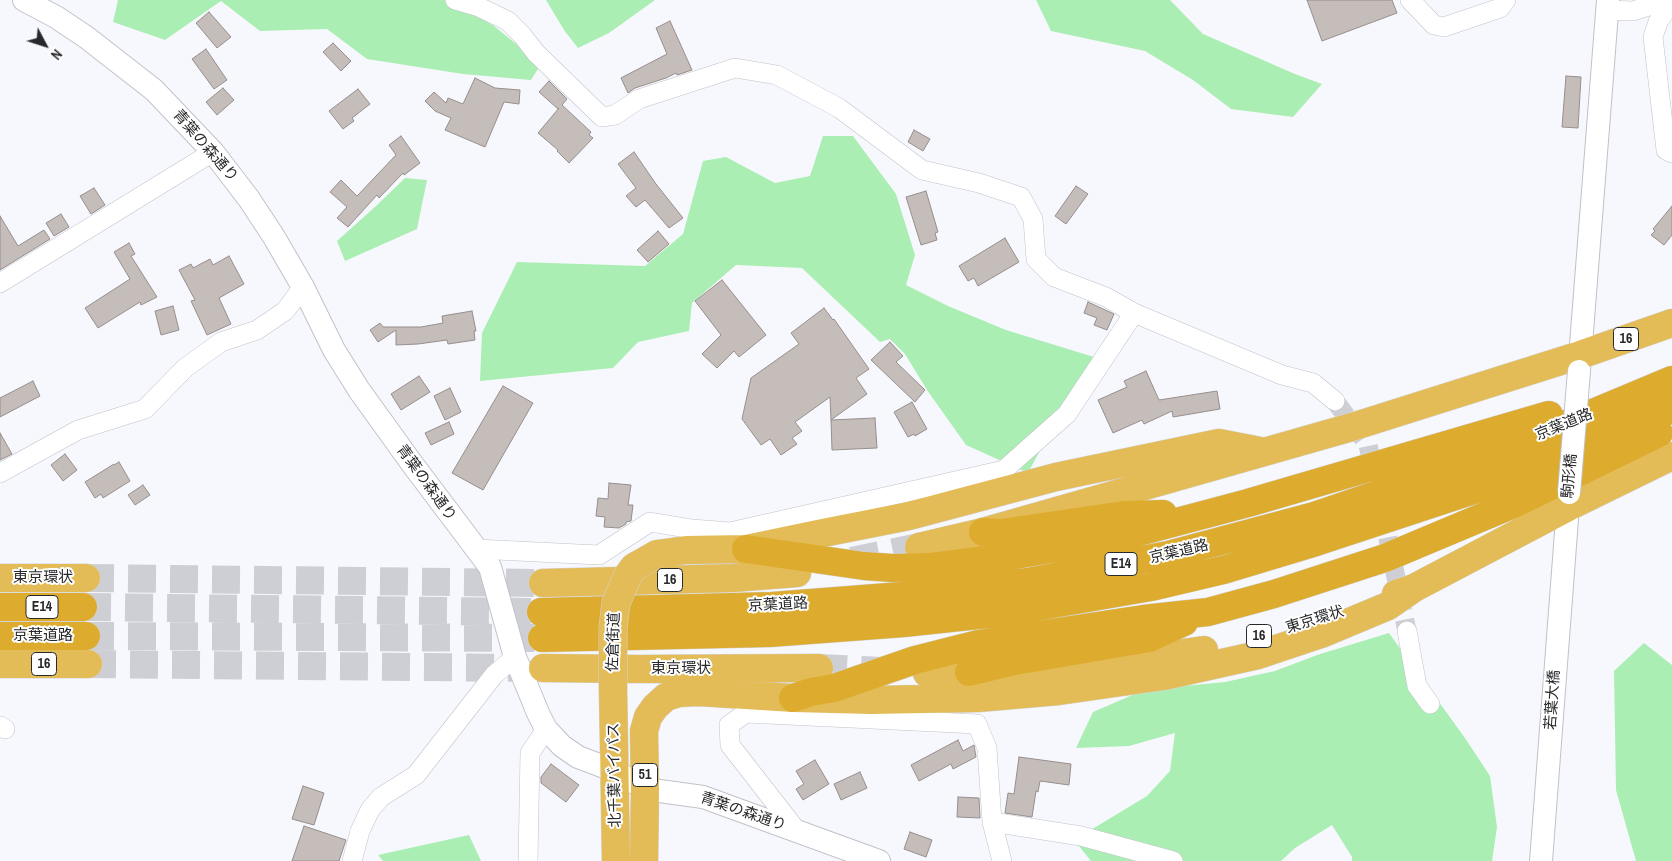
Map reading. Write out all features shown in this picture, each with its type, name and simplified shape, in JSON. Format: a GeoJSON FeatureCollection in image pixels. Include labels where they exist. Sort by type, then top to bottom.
{"type":"FeatureCollection","features":[{"type":"Feature","properties":{"kind":"highway","name":"16"},"geometry":{"type":"LineString","coordinates":[[919,547],[983,532],[1580,363],[1672,323]]}},
{"type":"Feature","properties":{"kind":"highway","name":"京葉道路"},"geometry":{"type":"LineString","coordinates":[[1672,380],[1488,457],[1314,516],[1149,559],[1028,582],[927,594],[542,625],[770,633],[904,623],[1008,612],[1151,587],[1223,570],[1316,542],[1483,486],[1672,408]]}},
{"type":"Feature","properties":{"kind":"highway"},"geometry":{"type":"LineString","coordinates":[[746,549],[864,566],[892,568],[931,567],[993,559],[1120,537],[1248,503],[1590,402],[1627,399]]}},
{"type":"Feature","properties":{"kind":"highway"},"geometry":{"type":"LineString","coordinates":[[969,672],[1015,661],[1149,638],[1208,612],[1274,594],[1385,558],[1516,503],[1672,426]]}},
{"type":"Feature","properties":{"kind":"highway"},"geometry":{"type":"LineString","coordinates":[[746,549],[909,516],[1056,478],[1219,443],[1265,452]]}},
{"type":"Feature","properties":{"kind":"highway","name":"東京環状"},"geometry":{"type":"LineString","coordinates":[[927,673],[1040,674],[1199,651],[1290,628],[1414,588],[1568,500],[1672,456]]}},
{"type":"Feature","properties":{"kind":"highway"},"geometry":{"type":"LineString","coordinates":[[983,532],[1001,533],[1124,515],[1209,513]]}},
{"type":"Feature","properties":{"kind":"highway","name":"佐倉街道"},"geometry":{"type":"LineString","coordinates":[[613,688],[613,628],[616,603],[628,575],[634,567],[657,554],[686,550],[746,549]]}},
{"type":"Feature","properties":{"kind":"highway","name":"16"},"geometry":{"type":"LineString","coordinates":[[543,583],[733,578],[797,573]]}},
{"type":"Feature","properties":{"kind":"highway","name":"東京環状"},"geometry":{"type":"LineString","coordinates":[[0,578],[86,578]]}},
{"type":"Feature","properties":{"kind":"highway"},"geometry":{"type":"LineString","coordinates":[[793,698],[871,700],[978,698],[1059,691],[1164,676],[1258,655],[1321,634],[1388,606],[1414,588]]}},
{"type":"Feature","properties":{"kind":"highway","name":"京葉道路"},"geometry":{"type":"LineString","coordinates":[[0,608],[84,607]]}},
{"type":"Feature","properties":{"kind":"highway"},"geometry":{"type":"LineString","coordinates":[[793,698],[811,692],[834,688],[915,660],[978,644],[1143,619],[1208,612]]}},
{"type":"Feature","properties":{"kind":"highway","name":"京葉道路"},"geometry":{"type":"LineString","coordinates":[[0,636],[86,636]]}},
{"type":"Feature","properties":{"kind":"highway","name":"16"},"geometry":{"type":"LineString","coordinates":[[0,664],[88,664]]}},
{"type":"Feature","properties":{"kind":"highway","name":"東京環状"},"geometry":{"type":"LineString","coordinates":[[543,668],[819,668]]}},
{"type":"Feature","properties":{"kind":"highway","name":"北千葉バイパス"},"geometry":{"type":"LineString","coordinates":[[613,688],[616,861]]}},
{"type":"Feature","properties":{"kind":"highway","name":"北千葉バイパス"},"geometry":{"type":"LineString","coordinates":[[644,861],[644,731],[648,717],[655,707],[666,697],[679,693],[699,692],[793,698]]}},
{"type":"Feature","properties":{"kind":"street","name":"青葉の森通り"},"geometry":{"type":"LineString","coordinates":[[24,0],[56,17],[86,37],[154,90],[213,152],[249,198],[303,287],[334,350],[359,390],[490,568],[515,657],[546,729],[562,746],[578,757],[615,771],[645,789],[703,796],[879,861]]}},
{"type":"Feature","properties":{"kind":"street"},"geometry":{"type":"LineString","coordinates":[[455,0],[479,7],[508,21],[522,34],[536,53],[602,117],[615,116],[639,100],[735,68],[777,75],[839,108],[922,170],[979,183],[1021,197],[1033,219],[1036,259],[1054,277],[1106,297],[1134,313],[1282,374],[1313,383],[1335,401]]}},
{"type":"Feature","properties":{"kind":"street"},"geometry":{"type":"LineString","coordinates":[[1410,0],[1434,25],[1444,27],[1500,8],[1506,0]]}},
{"type":"Feature","properties":{"kind":"street"},"geometry":{"type":"LineString","coordinates":[[1607,5],[1633,10],[1670,0]]}},
{"type":"Feature","properties":{"kind":"street"},"geometry":{"type":"LineString","coordinates":[[1670,0],[1658,22],[1653,37],[1666,150],[1672,153]]}},
{"type":"Feature","properties":{"kind":"street","name":"駒形橋"},"geometry":{"type":"LineString","coordinates":[[1565,540],[1607,5]]}},
{"type":"Feature","properties":{"kind":"street"},"geometry":{"type":"LineString","coordinates":[[0,283],[213,152]]}},
{"type":"Feature","properties":{"kind":"street"},"geometry":{"type":"LineString","coordinates":[[0,473],[78,430],[144,409],[185,368],[221,342],[257,330],[285,311],[303,287]]}},
{"type":"Feature","properties":{"kind":"street"},"geometry":{"type":"LineString","coordinates":[[476,549],[599,555],[650,522],[692,529],[730,532],[1004,470],[1067,414],[1134,313]]}},
{"type":"Feature","properties":{"kind":"street","name":"若葉大橋"},"geometry":{"type":"LineString","coordinates":[[1541,861],[1565,540]]}},
{"type":"Feature","properties":{"kind":"street"},"geometry":{"type":"LineString","coordinates":[[1407,631],[1417,686],[1430,704]]}},
{"type":"Feature","properties":{"kind":"street"},"geometry":{"type":"LineString","coordinates":[[352,861],[360,831],[370,810],[381,796],[416,775],[494,675],[515,657]]}},
{"type":"Feature","properties":{"kind":"street"},"geometry":{"type":"LineString","coordinates":[[796,830],[730,745],[729,725],[746,714],[977,724],[987,748],[992,822],[1002,861]]}},
{"type":"Feature","properties":{"kind":"street"},"geometry":{"type":"LineString","coordinates":[[528,861],[530,753],[546,729]]}},
{"type":"Feature","properties":{"kind":"street"},"geometry":{"type":"LineString","coordinates":[[992,822],[1081,836],[1173,861]]}},
{"type":"Feature","properties":{"kind":"green space"},"geometry":{"type":"Polygon","coordinates":[[[118,0],[450,0],[494,26],[541,64],[531,80],[463,74],[367,59],[327,29],[260,31],[221,1],[165,40],[113,22],[118,0]]]}},
{"type":"Feature","properties":{"kind":"green space"},"geometry":{"type":"Polygon","coordinates":[[[546,0],[655,0],[609,33],[578,48],[564,30],[546,0]]]}},
{"type":"Feature","properties":{"kind":"green space"},"geometry":{"type":"Polygon","coordinates":[[[1036,0],[1170,0],[1203,34],[1322,84],[1293,117],[1231,109],[1193,80],[1145,51],[1051,31],[1036,0]]]}},
{"type":"Feature","properties":{"kind":"green space"},"geometry":{"type":"Polygon","coordinates":[[[823,136],[853,136],[896,194],[915,255],[906,285],[948,306],[1006,330],[1094,357],[1067,400],[1028,473],[966,445],[927,390],[905,354],[890,339],[880,342],[802,268],[736,265],[692,303],[689,331],[638,342],[613,368],[480,381],[482,333],[517,262],[645,266],[683,234],[703,161],[726,157],[775,183],[810,176],[823,136]]]}},
{"type":"Feature","properties":{"kind":"green space"},"geometry":{"type":"Polygon","coordinates":[[[405,178],[427,180],[417,229],[345,261],[337,241],[405,178]]]}},
{"type":"Feature","properties":{"kind":"green space"},"geometry":{"type":"Polygon","coordinates":[[[1389,633],[1465,738],[1490,776],[1497,827],[1492,861],[1352,861],[1352,857],[1332,825],[1295,848],[1281,861],[1091,861],[1078,845],[1089,831],[1147,796],[1170,771],[1175,733],[1129,746],[1076,748],[1093,712],[1144,690],[1225,682],[1275,671],[1317,655],[1389,633]]]}},
{"type":"Feature","properties":{"kind":"green space"},"geometry":{"type":"Polygon","coordinates":[[[1644,643],[1672,665],[1672,861],[1636,861],[1616,790],[1614,671],[1644,643]]]}},
{"type":"Feature","properties":{"kind":"green space"},"geometry":{"type":"Polygon","coordinates":[[[469,835],[481,861],[383,861],[378,855],[469,835]]]}},
{"type":"Feature","properties":{"kind":"building"},"geometry":{"type":"Polygon","coordinates":[[[1307,0],[1392,0],[1397,13],[1322,41],[1307,0]]]}},
{"type":"Feature","properties":{"kind":"building"},"geometry":{"type":"Polygon","coordinates":[[[209,12],[231,37],[217,48],[196,23],[209,12]]]}},
{"type":"Feature","properties":{"kind":"building"},"geometry":{"type":"Polygon","coordinates":[[[670,21],[692,70],[677,75],[676,73],[635,88],[628,93],[621,78],[667,54],[656,28],[670,21]]]}},
{"type":"Feature","properties":{"kind":"building"},"geometry":{"type":"Polygon","coordinates":[[[333,43],[351,61],[341,71],[323,52],[333,43]]]}},
{"type":"Feature","properties":{"kind":"building"},"geometry":{"type":"Polygon","coordinates":[[[206,49],[227,80],[214,89],[192,59],[206,49]]]}},
{"type":"Feature","properties":{"kind":"building"},"geometry":{"type":"Polygon","coordinates":[[[1566,76],[1581,77],[1578,128],[1562,127],[1566,76]]]}},
{"type":"Feature","properties":{"kind":"building"},"geometry":{"type":"Polygon","coordinates":[[[475,78],[495,88],[520,90],[519,104],[504,102],[485,147],[445,130],[451,118],[435,111],[425,101],[434,92],[446,103],[448,98],[463,104],[475,78]]]}},
{"type":"Feature","properties":{"kind":"building"},"geometry":{"type":"Polygon","coordinates":[[[549,81],[567,99],[562,105],[591,132],[589,135],[593,138],[569,163],[558,150],[538,133],[559,108],[539,92],[549,81]]]}},
{"type":"Feature","properties":{"kind":"building"},"geometry":{"type":"Polygon","coordinates":[[[223,88],[234,100],[217,115],[206,102],[223,88]]]}},
{"type":"Feature","properties":{"kind":"building"},"geometry":{"type":"Polygon","coordinates":[[[358,89],[370,104],[352,118],[354,121],[343,129],[329,111],[358,89]]]}},
{"type":"Feature","properties":{"kind":"building"},"geometry":{"type":"Polygon","coordinates":[[[914,130],[930,139],[923,151],[908,142],[914,130]]]}},
{"type":"Feature","properties":{"kind":"building"},"geometry":{"type":"Polygon","coordinates":[[[401,136],[420,163],[404,175],[403,173],[379,198],[377,195],[348,227],[337,218],[347,207],[330,192],[341,180],[357,196],[396,155],[389,145],[401,136]]]}},
{"type":"Feature","properties":{"kind":"building"},"geometry":{"type":"Polygon","coordinates":[[[634,152],[683,218],[669,228],[645,200],[636,207],[626,196],[636,188],[618,164],[634,152]]]}},
{"type":"Feature","properties":{"kind":"building"},"geometry":{"type":"Polygon","coordinates":[[[1076,186],[1088,194],[1066,224],[1055,216],[1076,186]]]}},
{"type":"Feature","properties":{"kind":"building"},"geometry":{"type":"Polygon","coordinates":[[[94,188],[105,205],[91,214],[80,196],[94,188]]]}},
{"type":"Feature","properties":{"kind":"building"},"geometry":{"type":"Polygon","coordinates":[[[926,191],[938,232],[935,233],[937,240],[921,245],[906,197],[926,191]]]}},
{"type":"Feature","properties":{"kind":"building"},"geometry":{"type":"Polygon","coordinates":[[[1672,206],[1672,235],[1664,245],[1651,235],[1655,231],[1653,229],[1672,206]]]}},
{"type":"Feature","properties":{"kind":"building"},"geometry":{"type":"Polygon","coordinates":[[[61,214],[69,227],[54,236],[46,223],[61,214]]]}},
{"type":"Feature","properties":{"kind":"building"},"geometry":{"type":"Polygon","coordinates":[[[0,216],[18,246],[44,230],[50,239],[0,270],[0,216]]]}},
{"type":"Feature","properties":{"kind":"building"},"geometry":{"type":"Polygon","coordinates":[[[658,231],[669,244],[648,262],[637,250],[658,231]]]}},
{"type":"Feature","properties":{"kind":"building"},"geometry":{"type":"Polygon","coordinates":[[[1005,238],[1019,262],[978,286],[974,278],[968,281],[959,266],[1005,238]]]}},
{"type":"Feature","properties":{"kind":"building"},"geometry":{"type":"Polygon","coordinates":[[[129,243],[135,254],[131,256],[157,297],[141,305],[140,302],[98,328],[85,308],[130,279],[114,252],[129,243]]]}},
{"type":"Feature","properties":{"kind":"building"},"geometry":{"type":"Polygon","coordinates":[[[229,256],[244,284],[219,298],[231,324],[207,335],[191,301],[195,300],[179,270],[191,264],[193,268],[210,259],[213,265],[229,256]]]}},
{"type":"Feature","properties":{"kind":"building"},"geometry":{"type":"Polygon","coordinates":[[[722,280],[766,335],[739,357],[734,351],[717,368],[702,354],[721,335],[695,301],[722,280]]]}},
{"type":"Feature","properties":{"kind":"building"},"geometry":{"type":"Polygon","coordinates":[[[1088,302],[1114,314],[1107,330],[1094,325],[1097,318],[1084,313],[1088,302]]]}},
{"type":"Feature","properties":{"kind":"building"},"geometry":{"type":"Polygon","coordinates":[[[173,306],[179,330],[161,335],[155,311],[173,306]]]}},
{"type":"Feature","properties":{"kind":"building"},"geometry":{"type":"Polygon","coordinates":[[[824,308],[834,319],[869,369],[856,378],[867,394],[831,420],[830,397],[795,422],[802,431],[792,438],[797,444],[781,455],[770,439],[761,445],[742,419],[751,378],[799,344],[791,333],[824,308]]]}},
{"type":"Feature","properties":{"kind":"building"},"geometry":{"type":"Polygon","coordinates":[[[472,311],[476,331],[474,331],[475,340],[448,344],[447,340],[396,345],[396,330],[378,342],[370,330],[380,323],[383,327],[421,327],[443,323],[442,316],[472,311]]]}},
{"type":"Feature","properties":{"kind":"building"},"geometry":{"type":"Polygon","coordinates":[[[890,342],[903,356],[896,362],[925,390],[915,402],[871,360],[890,342]]]}},
{"type":"Feature","properties":{"kind":"building"},"geometry":{"type":"Polygon","coordinates":[[[1146,371],[1159,400],[1217,391],[1220,409],[1173,417],[1172,411],[1144,424],[1142,420],[1113,433],[1098,400],[1127,387],[1124,381],[1146,371]]]}},
{"type":"Feature","properties":{"kind":"building"},"geometry":{"type":"Polygon","coordinates":[[[419,376],[430,392],[401,410],[391,394],[419,376]]]}},
{"type":"Feature","properties":{"kind":"building"},"geometry":{"type":"Polygon","coordinates":[[[33,381],[40,396],[0,417],[0,398],[33,381]]]}},
{"type":"Feature","properties":{"kind":"building"},"geometry":{"type":"Polygon","coordinates":[[[503,386],[533,403],[483,490],[452,473],[503,386]]]}},
{"type":"Feature","properties":{"kind":"building"},"geometry":{"type":"Polygon","coordinates":[[[450,388],[461,412],[445,420],[434,396],[450,388]]]}},
{"type":"Feature","properties":{"kind":"building"},"geometry":{"type":"Polygon","coordinates":[[[912,402],[927,429],[915,436],[914,434],[908,437],[894,412],[912,402]]]}},
{"type":"Feature","properties":{"kind":"building"},"geometry":{"type":"Polygon","coordinates":[[[875,418],[877,448],[832,450],[831,420],[875,418]]]}},
{"type":"Feature","properties":{"kind":"building"},"geometry":{"type":"Polygon","coordinates":[[[449,422],[454,434],[431,445],[425,433],[449,422]]]}},
{"type":"Feature","properties":{"kind":"building"},"geometry":{"type":"Polygon","coordinates":[[[0,433],[12,454],[0,460],[0,433]]]}},
{"type":"Feature","properties":{"kind":"building"},"geometry":{"type":"Polygon","coordinates":[[[65,454],[77,470],[63,481],[51,465],[65,454]]]}},
{"type":"Feature","properties":{"kind":"building"},"geometry":{"type":"Polygon","coordinates":[[[119,462],[130,481],[103,498],[101,494],[95,498],[85,482],[119,462]]]}},
{"type":"Feature","properties":{"kind":"building"},"geometry":{"type":"Polygon","coordinates":[[[609,483],[631,485],[628,505],[633,505],[631,521],[626,522],[626,524],[619,528],[604,527],[605,517],[596,516],[598,498],[608,499],[609,483]]]}},
{"type":"Feature","properties":{"kind":"building"},"geometry":{"type":"Polygon","coordinates":[[[143,485],[150,495],[135,505],[128,495],[143,485]]]}},
{"type":"Feature","properties":{"kind":"building"},"geometry":{"type":"Polygon","coordinates":[[[958,740],[963,751],[974,745],[976,757],[953,769],[951,764],[919,781],[911,765],[958,740]]]}},
{"type":"Feature","properties":{"kind":"building"},"geometry":{"type":"Polygon","coordinates":[[[1019,757],[1071,764],[1069,785],[1040,781],[1038,792],[1036,791],[1032,817],[1005,813],[1008,793],[1014,794],[1019,757]]]}},
{"type":"Feature","properties":{"kind":"building"},"geometry":{"type":"Polygon","coordinates":[[[815,760],[829,784],[803,800],[796,789],[804,784],[796,771],[815,760]]]}},
{"type":"Feature","properties":{"kind":"building"},"geometry":{"type":"Polygon","coordinates":[[[551,764],[579,785],[566,802],[541,783],[541,777],[551,764]]]}},
{"type":"Feature","properties":{"kind":"building"},"geometry":{"type":"Polygon","coordinates":[[[860,772],[867,788],[841,800],[834,784],[860,772]]]}},
{"type":"Feature","properties":{"kind":"building"},"geometry":{"type":"Polygon","coordinates":[[[303,786],[324,793],[314,825],[292,819],[303,786]]]}},
{"type":"Feature","properties":{"kind":"building"},"geometry":{"type":"Polygon","coordinates":[[[958,797],[979,798],[980,818],[957,817],[958,797]]]}},
{"type":"Feature","properties":{"kind":"building"},"geometry":{"type":"Polygon","coordinates":[[[304,826],[346,840],[339,861],[292,861],[304,826]]]}},
{"type":"Feature","properties":{"kind":"building"},"geometry":{"type":"Polygon","coordinates":[[[910,832],[932,840],[926,857],[904,849],[910,832]]]}},
{"type":"Feature","properties":{"kind":"tunnel"},"geometry":{"type":"LineString","coordinates":[[1335,401],[1368,445],[1375,478]]}},
{"type":"Feature","properties":{"kind":"tunnel"},"geometry":{"type":"LineString","coordinates":[[1382,510],[1407,631]]}},
{"type":"Feature","properties":{"kind":"tunnel"},"geometry":{"type":"LineString","coordinates":[[852,561],[919,547]]}},
{"type":"Feature","properties":{"kind":"tunnel"},"geometry":{"type":"LineString","coordinates":[[86,578],[543,583]]}},
{"type":"Feature","properties":{"kind":"tunnel"},"geometry":{"type":"LineString","coordinates":[[83,607],[541,612]]}},
{"type":"Feature","properties":{"kind":"tunnel"},"geometry":{"type":"LineString","coordinates":[[86,636],[542,638]]}},
{"type":"Feature","properties":{"kind":"tunnel"},"geometry":{"type":"LineString","coordinates":[[88,664],[524,668]]}},
{"type":"Feature","properties":{"kind":"tunnel"},"geometry":{"type":"LineString","coordinates":[[819,668],[883,671]]}}]}
